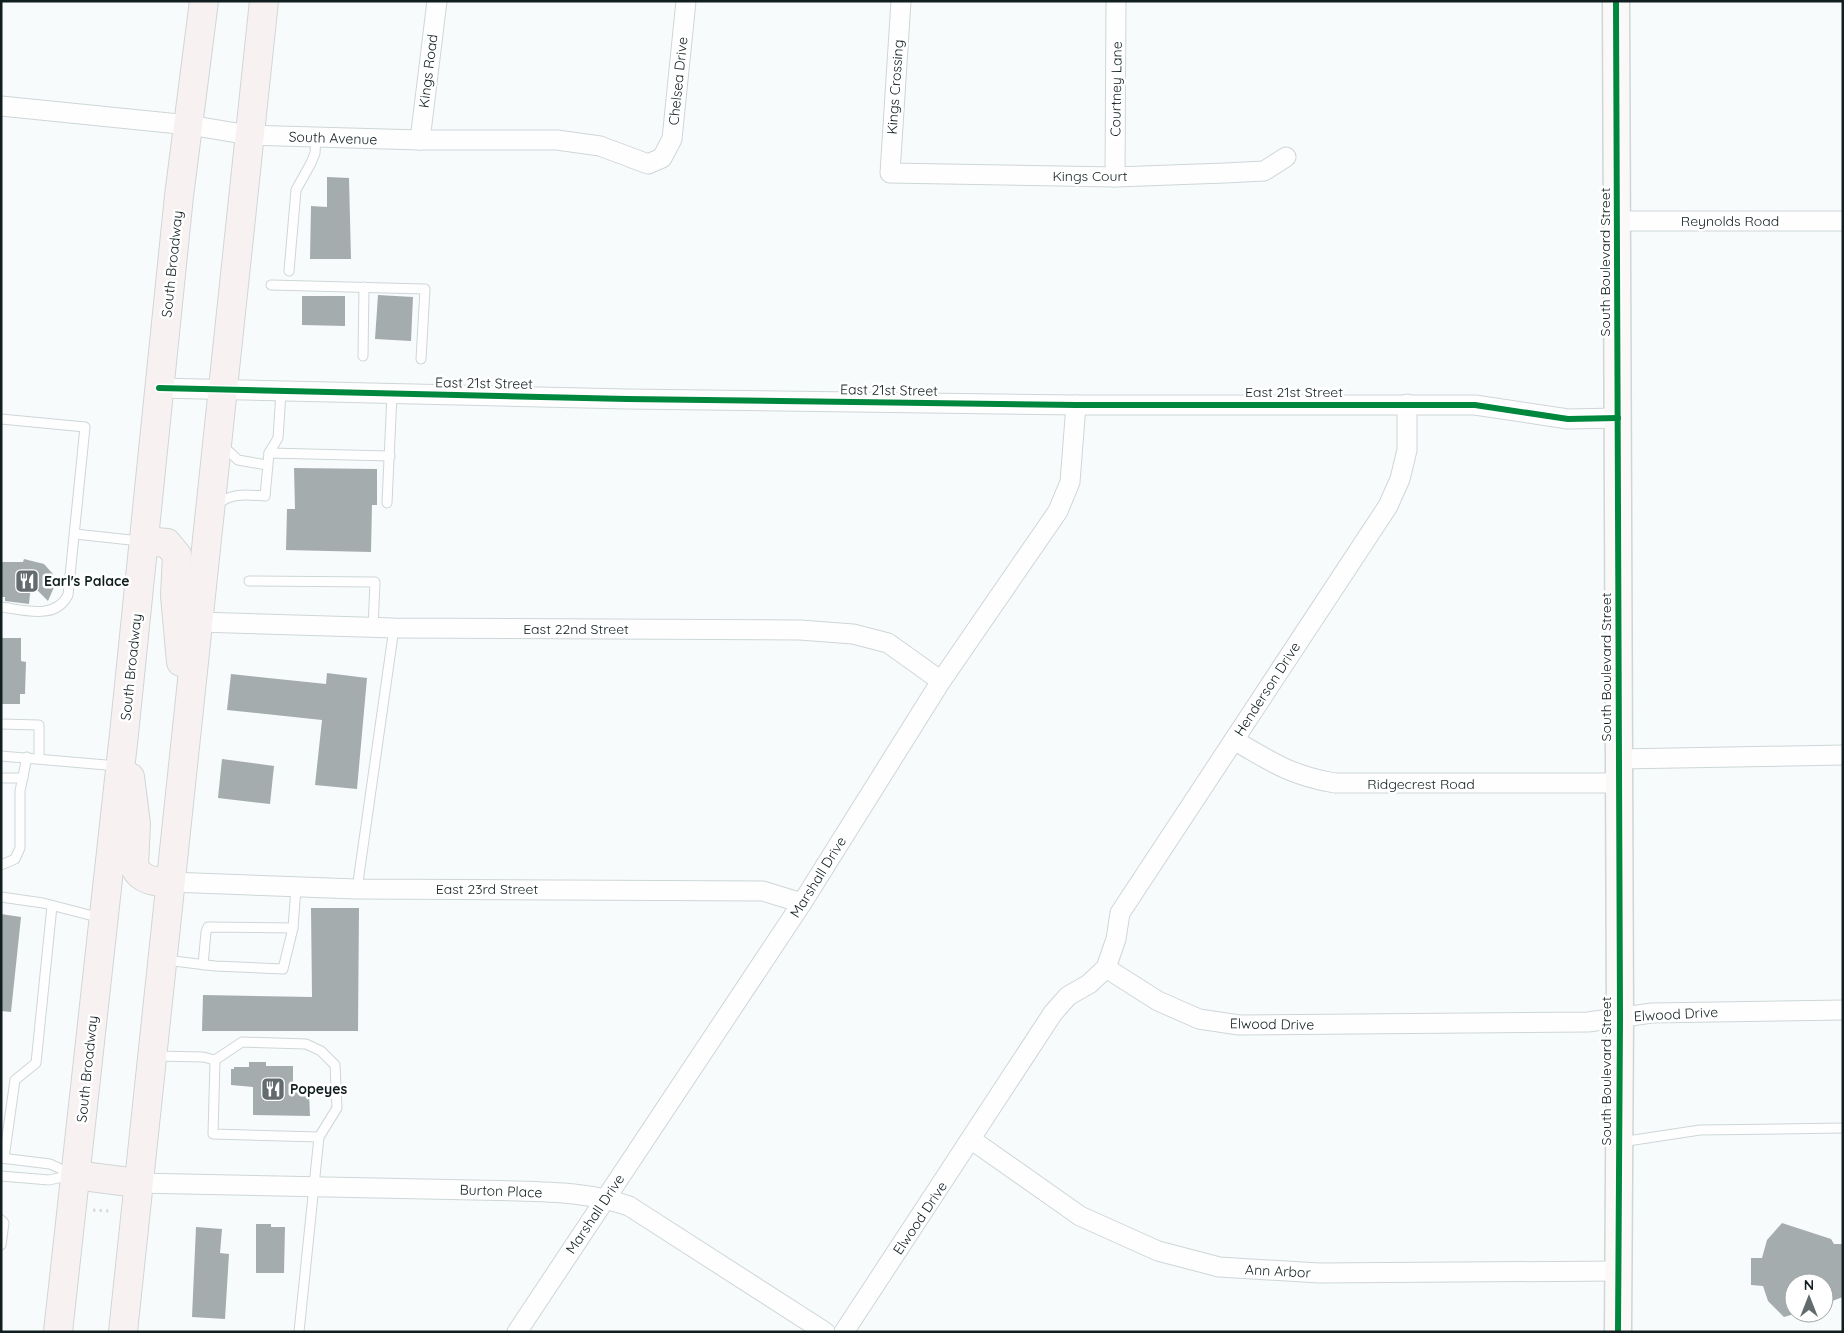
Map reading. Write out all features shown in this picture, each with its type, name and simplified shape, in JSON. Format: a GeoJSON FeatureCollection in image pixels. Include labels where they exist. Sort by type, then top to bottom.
{"type":"FeatureCollection","features":[{"type":"Feature","properties":{"kind":"main road","name":"South Broadway"},"geometry":{"type":"LineString","coordinates":[[58,1332],[121,766],[179,196],[204,1]]}},
{"type":"Feature","properties":{"kind":"main road"},"geometry":{"type":"LineString","coordinates":[[123,1332],[137,1183],[264,1]]}},
{"type":"Feature","properties":{"kind":"main road","name":"South Boulevard Street"},"geometry":{"type":"LineString","coordinates":[[1616,1],[1620,1018],[1618,1332]]}},
{"type":"Feature","properties":{"kind":"main road"},"geometry":{"type":"LineString","coordinates":[[144,541],[167,544],[177,554],[175,596],[187,722]]}},
{"type":"Feature","properties":{"kind":"main road"},"geometry":{"type":"LineString","coordinates":[[124,734],[136,824],[134,866],[143,878],[152,882],[170,882]]}},
{"type":"Feature","properties":{"kind":"main road"},"geometry":{"type":"LineString","coordinates":[[75,1175],[137,1183]]}},
{"type":"Feature","properties":{"kind":"street","name":"Kings Road"},"geometry":{"type":"LineString","coordinates":[[420,140],[436,1]]}},
{"type":"Feature","properties":{"kind":"street","name":"Chelsea Drive"},"geometry":{"type":"LineString","coordinates":[[662,158],[672,139],[686,1]]}},
{"type":"Feature","properties":{"kind":"street","name":"Kings Crossing"},"geometry":{"type":"LineString","coordinates":[[890,173],[901,1]]}},
{"type":"Feature","properties":{"kind":"street","name":"Courtney Lane"},"geometry":{"type":"LineString","coordinates":[[1115,177],[1116,1]]}},
{"type":"Feature","properties":{"kind":"street","name":"South Avenue"},"geometry":{"type":"LineString","coordinates":[[1,106],[189,125],[249,135],[420,140],[557,140],[600,146],[648,164],[662,158]]}},
{"type":"Feature","properties":{"kind":"street","name":"Kings Court"},"geometry":{"type":"LineString","coordinates":[[890,173],[1115,177],[1264,171],[1286,157]]}},
{"type":"Feature","properties":{"kind":"street","name":"Reynolds Road"},"geometry":{"type":"LineString","coordinates":[[1617,221],[1843,221]]}},
{"type":"Feature","properties":{"kind":"street","name":"East 21st Street"},"geometry":{"type":"LineString","coordinates":[[159,388],[281,392],[1076,405],[1475,405],[1568,419],[1618,418]]}},
{"type":"Feature","properties":{"kind":"street","name":"Henderson Drive"},"geometry":{"type":"LineString","coordinates":[[1106,968],[1116,939],[1120,913],[1388,506],[1400,479],[1407,450],[1408,404]]}},
{"type":"Feature","properties":{"kind":"street","name":"Marshall Drive"},"geometry":{"type":"LineString","coordinates":[[517,1332],[802,903],[941,681],[1058,510],[1070,482],[1076,405]]}},
{"type":"Feature","properties":{"kind":"street","name":"East 22nd Street"},"geometry":{"type":"LineString","coordinates":[[198,622],[373,628],[800,630],[853,634],[888,643],[941,681]]}},
{"type":"Feature","properties":{"kind":"street","name":"Ridgecrest Road"},"geometry":{"type":"LineString","coordinates":[[1234,740],[1286,771],[1309,779],[1335,782],[1619,771],[1843,755]]}},
{"type":"Feature","properties":{"kind":"street","name":"East 23rd Street"},"geometry":{"type":"LineString","coordinates":[[170,882],[357,889],[764,891],[802,903]]}},
{"type":"Feature","properties":{"kind":"street","name":"Elwood Drive"},"geometry":{"type":"LineString","coordinates":[[844,1332],[972,1140],[1053,1013],[1068,996],[1089,984],[1106,968],[1158,1001],[1198,1019],[1240,1025],[1588,1022],[1652,1013],[1843,1010]]}},
{"type":"Feature","properties":{"kind":"street","name":"Ann Arbor"},"geometry":{"type":"LineString","coordinates":[[972,1140],[1080,1216],[1158,1251],[1219,1267],[1319,1273],[1618,1271]]}},
{"type":"Feature","properties":{"kind":"street","name":"Burton Place"},"geometry":{"type":"LineString","coordinates":[[137,1183],[554,1192],[606,1198],[635,1210],[825,1332]]}},
{"type":"Feature","properties":{"kind":"lane"},"geometry":{"type":"LineString","coordinates":[[289,271],[296,190],[315,153],[316,137]]}},
{"type":"Feature","properties":{"kind":"lane"},"geometry":{"type":"LineString","coordinates":[[271,285],[425,289],[421,359]]}},
{"type":"Feature","properties":{"kind":"lane"},"geometry":{"type":"LineString","coordinates":[[363,356],[364,287]]}},
{"type":"Feature","properties":{"kind":"lane"},"geometry":{"type":"LineString","coordinates":[[209,513],[225,499],[234,495],[265,496],[269,453],[278,438],[281,392]]}},
{"type":"Feature","properties":{"kind":"lane"},"geometry":{"type":"LineString","coordinates":[[387,503],[392,394]]}},
{"type":"Feature","properties":{"kind":"lane"},"geometry":{"type":"LineString","coordinates":[[1,419],[85,427],[68,595],[64,604],[48,612],[1,607]]}},
{"type":"Feature","properties":{"kind":"lane"},"geometry":{"type":"LineString","coordinates":[[217,439],[227,452],[238,460],[268,465]]}},
{"type":"Feature","properties":{"kind":"lane"},"geometry":{"type":"LineString","coordinates":[[269,453],[390,456]]}},
{"type":"Feature","properties":{"kind":"lane"},"geometry":{"type":"LineString","coordinates":[[75,534],[144,541]]}},
{"type":"Feature","properties":{"kind":"lane"},"geometry":{"type":"LineString","coordinates":[[249,581],[375,582],[373,628]]}},
{"type":"Feature","properties":{"kind":"lane"},"geometry":{"type":"LineString","coordinates":[[357,889],[394,628]]}},
{"type":"Feature","properties":{"kind":"lane"},"geometry":{"type":"LineString","coordinates":[[1,724],[39,724],[39,758]]}},
{"type":"Feature","properties":{"kind":"lane"},"geometry":{"type":"LineString","coordinates":[[1,756],[121,766]]}},
{"type":"Feature","properties":{"kind":"lane"},"geometry":{"type":"LineString","coordinates":[[1,865],[15,860],[20,848],[20,791],[27,758]]}},
{"type":"Feature","properties":{"kind":"lane"},"geometry":{"type":"LineString","coordinates":[[1,778],[23,778]]}},
{"type":"Feature","properties":{"kind":"lane"},"geometry":{"type":"LineString","coordinates":[[162,960],[203,965],[283,969],[293,928],[296,887]]}},
{"type":"Feature","properties":{"kind":"lane"},"geometry":{"type":"LineString","coordinates":[[1,897],[52,906],[103,919]]}},
{"type":"Feature","properties":{"kind":"lane"},"geometry":{"type":"LineString","coordinates":[[52,906],[36,1063],[15,1080],[2,1158],[50,1164],[75,1175]]}},
{"type":"Feature","properties":{"kind":"lane"},"geometry":{"type":"LineString","coordinates":[[203,965],[208,927],[293,928]]}},
{"type":"Feature","properties":{"kind":"lane"},"geometry":{"type":"LineString","coordinates":[[151,1056],[204,1057],[215,1060],[242,1042],[306,1044],[321,1051],[335,1065],[337,1108],[319,1137],[299,1332]]}},
{"type":"Feature","properties":{"kind":"lane"},"geometry":{"type":"LineString","coordinates":[[215,1060],[213,1134],[319,1137]]}},
{"type":"Feature","properties":{"kind":"lane"},"geometry":{"type":"LineString","coordinates":[[1618,1142],[1700,1130],[1843,1128]]}},
{"type":"Feature","properties":{"kind":"lane"},"geometry":{"type":"LineString","coordinates":[[1,1176],[48,1180],[75,1175]]}},
{"type":"Feature","properties":{"kind":"lane"},"geometry":{"type":"LineString","coordinates":[[1,1220],[4,1223],[1,1245]]}},
{"type":"Feature","properties":{"kind":"path"},"geometry":{"type":"LineString","coordinates":[[87,1209],[108,1211]]}},
{"type":"Feature","properties":{"kind":"building"},"geometry":{"type":"Polygon","coordinates":[[[327,177],[349,178],[351,259],[310,259],[311,206],[327,207],[327,177]]]}},
{"type":"Feature","properties":{"kind":"building"},"geometry":{"type":"Polygon","coordinates":[[[378,295],[413,297],[411,341],[375,339],[378,295]]]}},
{"type":"Feature","properties":{"kind":"building"},"geometry":{"type":"Polygon","coordinates":[[[302,296],[345,296],[345,326],[302,325],[302,296]]]}},
{"type":"Feature","properties":{"kind":"building"},"geometry":{"type":"Polygon","coordinates":[[[294,468],[377,469],[377,505],[372,505],[371,552],[286,550],[287,509],[295,509],[294,468]]]}},
{"type":"Feature","properties":{"kind":"building","name":"Earl's Palace"},"geometry":{"type":"Polygon","coordinates":[[[24,559],[44,564],[53,574],[54,587],[48,601],[31,584],[29,604],[5,601],[5,597],[1,597],[1,562],[23,562],[24,559]]]}},
{"type":"Feature","properties":{"kind":"building"},"geometry":{"type":"Polygon","coordinates":[[[1,638],[21,638],[21,661],[26,662],[25,694],[20,694],[20,704],[1,704],[1,638]]]}},
{"type":"Feature","properties":{"kind":"building"},"geometry":{"type":"Polygon","coordinates":[[[327,673],[367,678],[357,789],[315,785],[322,720],[227,710],[231,674],[326,684],[327,673]]]}},
{"type":"Feature","properties":{"kind":"building"},"geometry":{"type":"Polygon","coordinates":[[[222,759],[274,766],[270,804],[218,798],[222,759]]]}},
{"type":"Feature","properties":{"kind":"building"},"geometry":{"type":"Polygon","coordinates":[[[311,908],[359,908],[358,1031],[202,1031],[203,995],[312,997],[311,908]]]}},
{"type":"Feature","properties":{"kind":"building"},"geometry":{"type":"Polygon","coordinates":[[[1,914],[21,917],[11,1012],[1,1011],[1,914]]]}},
{"type":"Feature","properties":{"kind":"building","name":"Popeyes"},"geometry":{"type":"Polygon","coordinates":[[[249,1062],[266,1062],[266,1066],[293,1066],[293,1090],[309,1091],[310,1116],[253,1115],[253,1087],[231,1085],[231,1069],[234,1069],[234,1067],[249,1067],[249,1062]]]}},
{"type":"Feature","properties":{"kind":"building"},"geometry":{"type":"Polygon","coordinates":[[[1782,1223],[1831,1239],[1834,1244],[1843,1244],[1843,1297],[1834,1300],[1834,1273],[1784,1273],[1784,1317],[1768,1301],[1763,1286],[1751,1285],[1751,1258],[1762,1258],[1767,1240],[1782,1223]]]}},
{"type":"Feature","properties":{"kind":"building"},"geometry":{"type":"Polygon","coordinates":[[[256,1224],[271,1224],[271,1227],[285,1227],[284,1273],[256,1273],[256,1224]]]}},
{"type":"Feature","properties":{"kind":"building"},"geometry":{"type":"Polygon","coordinates":[[[196,1227],[222,1229],[220,1253],[229,1254],[225,1319],[192,1317],[196,1227]]]}},
{"type":"Feature","properties":{"kind":"cycle path"},"geometry":{"type":"LineString","coordinates":[[1616,1],[1620,1018],[1618,1332]]}},
{"type":"Feature","properties":{"kind":"cycle path"},"geometry":{"type":"LineString","coordinates":[[159,388],[627,399],[1076,405],[1475,405],[1568,419],[1618,418]]}},
{"type":"Feature","properties":{"kind":"place","name":"Earl's Palace"},"geometry":{"type":"Point","coordinates":[27,581]}},
{"type":"Feature","properties":{"kind":"place","name":"Popeyes"},"geometry":{"type":"Point","coordinates":[273,1089]}}]}
